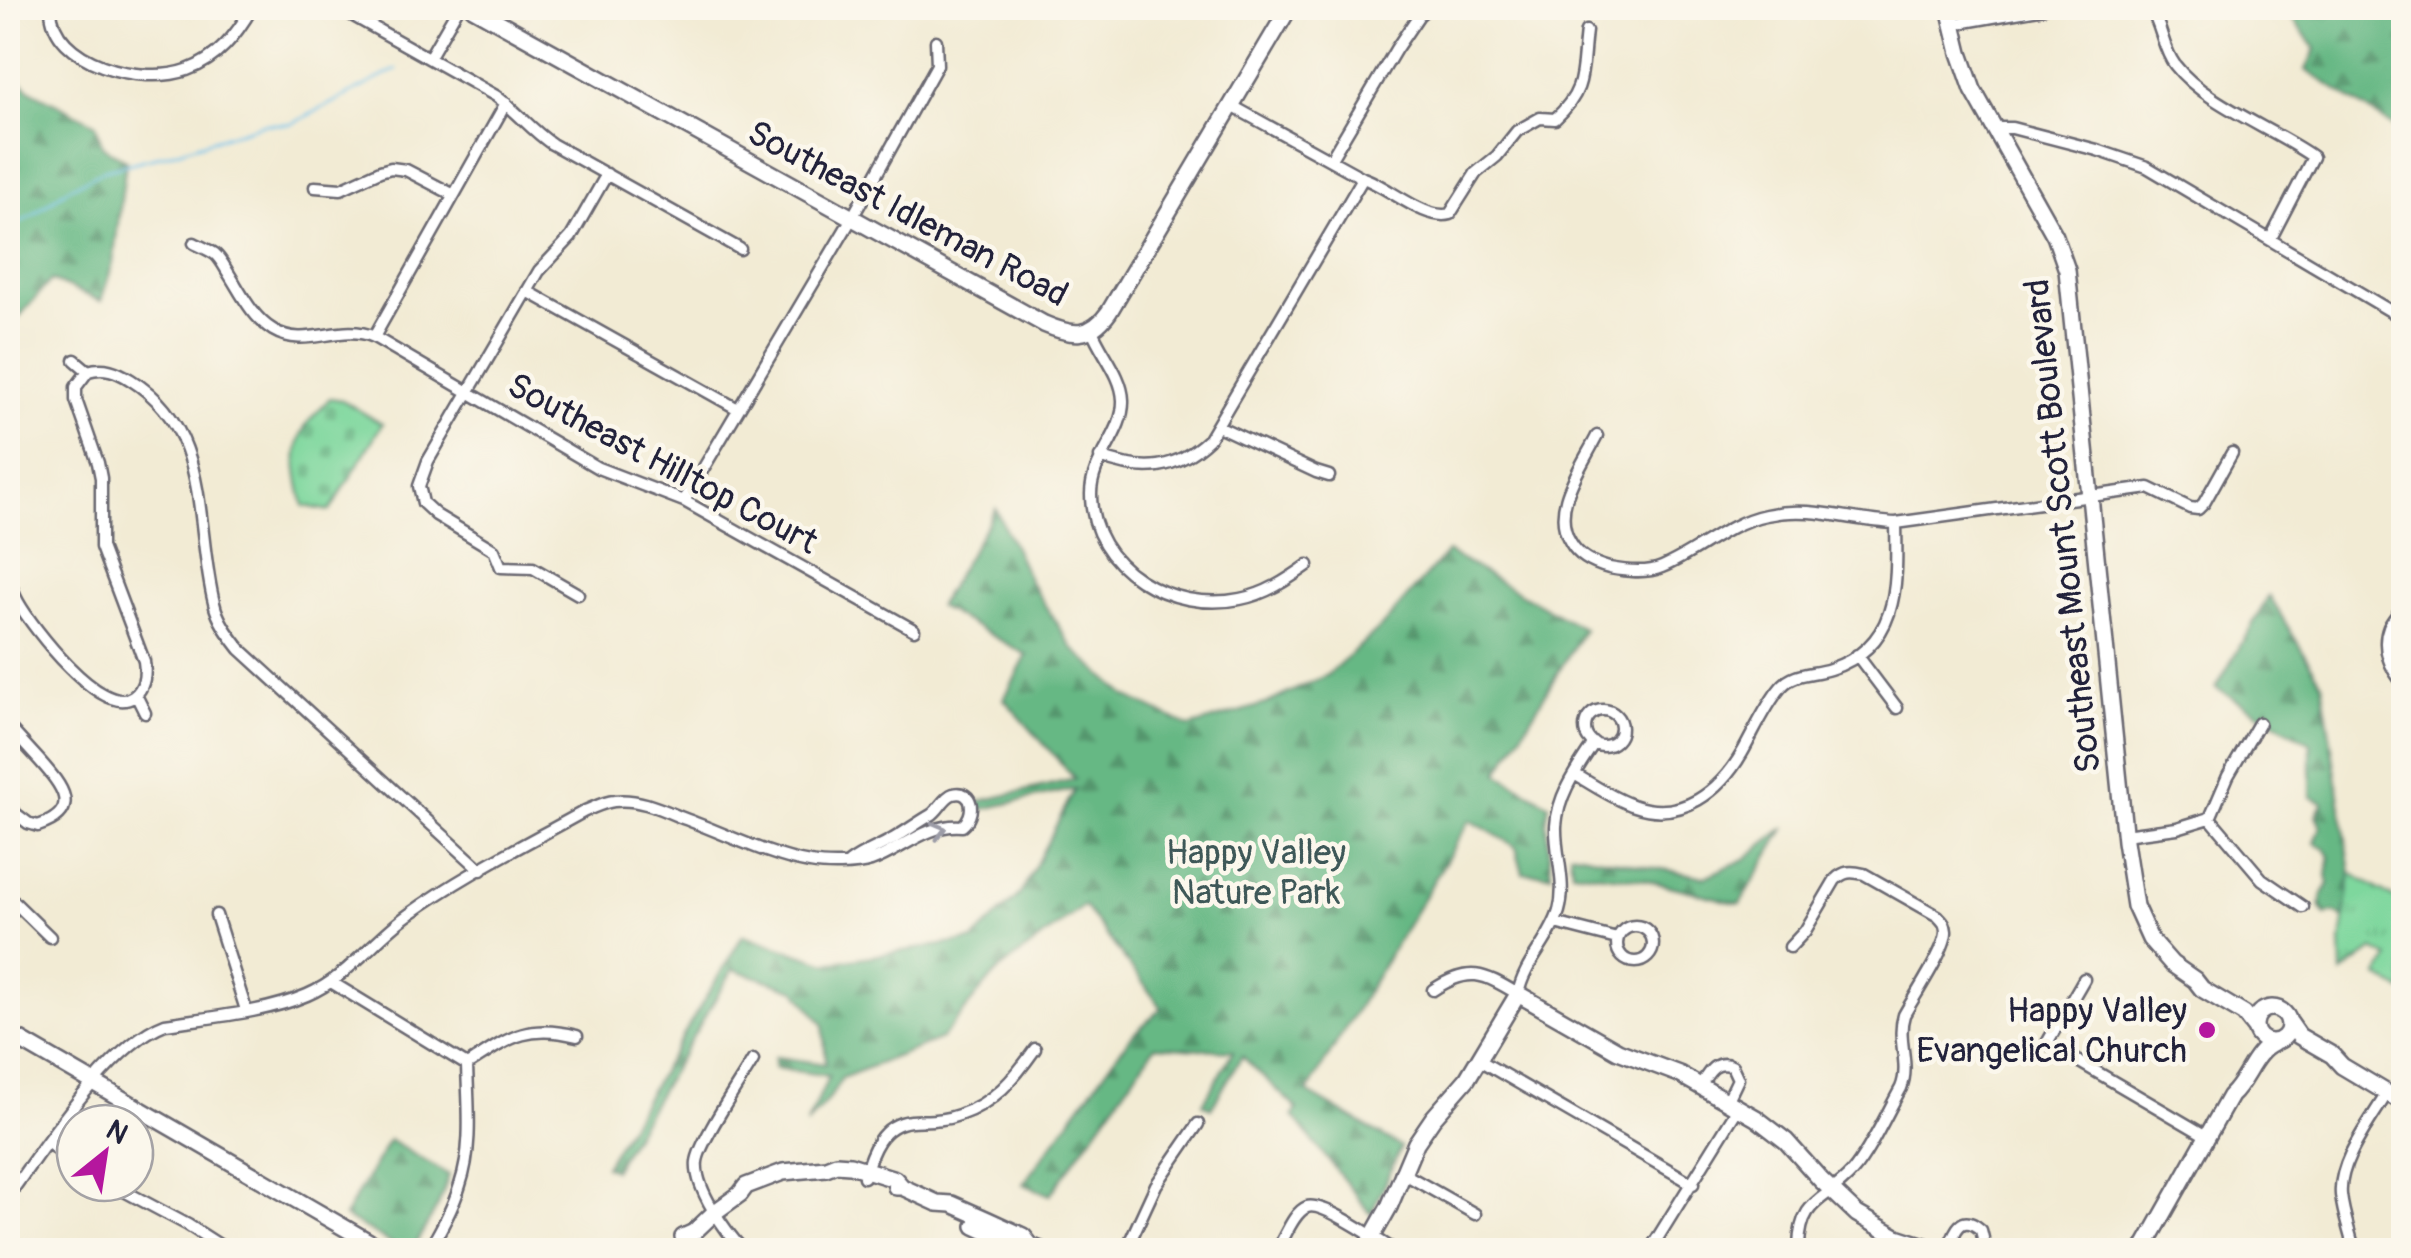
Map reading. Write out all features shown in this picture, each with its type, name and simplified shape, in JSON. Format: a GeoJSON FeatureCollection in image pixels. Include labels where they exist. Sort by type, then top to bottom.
{"type":"FeatureCollection","features":[{"type":"Feature","properties":{"kind":"main road","name":"Southeast Idleman Road"},"geometry":{"type":"LineString","coordinates":[[473,8],[1044,324],[1067,332],[1092,330],[1105,318],[1289,8]]}},
{"type":"Feature","properties":{"kind":"main road","name":"Southeast Mount Scott Boulevard"},"geometry":{"type":"LineString","coordinates":[[1951,16],[1967,76],[2064,259],[2131,892],[2144,929],[2162,954],[2202,989],[2244,1014],[2255,1030]]}},
{"type":"Feature","properties":{"kind":"main road","name":"Southeast Mount Scott Boulevard"},"geometry":{"type":"LineString","coordinates":[[2195,980],[2206,981],[2249,1006],[2266,1009]]}},
{"type":"Feature","properties":{"kind":"main road"},"geometry":{"type":"LineString","coordinates":[[1357,1250],[1370,1244],[1424,1130],[1467,1079],[1518,994],[1618,1050],[1679,1074],[1733,1104],[1786,1141],[1857,1214],[1883,1230],[1937,1250]]}},
{"type":"Feature","properties":{"kind":"main road"},"geometry":{"type":"LineString","coordinates":[[2230,1096],[2232,1082],[2253,1046],[2258,1015],[2266,1009],[2279,1009],[2299,1036],[2404,1102]]}},
{"type":"Feature","properties":{"kind":"main road"},"geometry":{"type":"LineString","coordinates":[[2143,1250],[2230,1096],[2261,1051],[2288,1032],[2290,1023]]}},
{"type":"Feature","properties":{"kind":"main road"},"geometry":{"type":"LineString","coordinates":[[2255,1030],[2262,1039],[2294,1044],[2326,1063],[2342,1066]]}},
{"type":"Feature","properties":{"kind":"main road"},"geometry":{"type":"LineString","coordinates":[[8,1032],[383,1250]]}},
{"type":"Feature","properties":{"kind":"main road"},"geometry":{"type":"LineString","coordinates":[[671,1250],[683,1236],[694,1232],[713,1207],[740,1194],[746,1186],[783,1172],[826,1168],[836,1173],[865,1173],[937,1203],[952,1204],[1022,1236],[1036,1248]]}},
{"type":"Feature","properties":{"kind":"street"},"geometry":{"type":"LineString","coordinates":[[51,8],[52,24],[70,47],[106,67],[148,76],[187,70],[212,57],[232,39],[252,8]]}},
{"type":"Feature","properties":{"kind":"street"},"geometry":{"type":"LineString","coordinates":[[339,8],[506,103],[540,136],[740,248]]}},
{"type":"Feature","properties":{"kind":"street"},"geometry":{"type":"LineString","coordinates":[[429,58],[458,8]]}},
{"type":"Feature","properties":{"kind":"street"},"geometry":{"type":"LineString","coordinates":[[1331,158],[1396,49],[1428,8]]}},
{"type":"Feature","properties":{"kind":"street"},"geometry":{"type":"LineString","coordinates":[[1951,16],[2044,8]]}},
{"type":"Feature","properties":{"kind":"street"},"geometry":{"type":"LineString","coordinates":[[2150,8],[2165,47],[2183,74],[2218,101],[2313,156],[2270,238]]}},
{"type":"Feature","properties":{"kind":"street"},"geometry":{"type":"LineString","coordinates":[[1232,106],[1441,217],[1450,214],[1476,172],[1497,156],[1517,131],[1540,118],[1555,119],[1574,100],[1580,86],[1586,31]]}},
{"type":"Feature","properties":{"kind":"street"},"geometry":{"type":"LineString","coordinates":[[684,501],[852,218],[937,65],[936,41]]}},
{"type":"Feature","properties":{"kind":"street"},"geometry":{"type":"LineString","coordinates":[[374,336],[506,103]]}},
{"type":"Feature","properties":{"kind":"street"},"geometry":{"type":"LineString","coordinates":[[1993,128],[2012,128],[2129,160],[2404,318]]}},
{"type":"Feature","properties":{"kind":"street"},"geometry":{"type":"LineString","coordinates":[[315,188],[341,189],[391,168],[406,170],[454,195]]}},
{"type":"Feature","properties":{"kind":"street"},"geometry":{"type":"LineString","coordinates":[[578,594],[533,568],[501,566],[494,550],[436,515],[424,502],[420,486],[423,470],[527,291],[547,261],[571,237],[607,174]]}},
{"type":"Feature","properties":{"kind":"street"},"geometry":{"type":"LineString","coordinates":[[1100,457],[1125,466],[1169,465],[1198,449],[1218,426],[1363,178]]}},
{"type":"Feature","properties":{"kind":"street","name":"Southeast Hilltop Court"},"geometry":{"type":"LineString","coordinates":[[194,243],[217,255],[257,316],[276,332],[298,338],[352,331],[374,336],[598,468],[684,501],[914,630]]}},
{"type":"Feature","properties":{"kind":"street"},"geometry":{"type":"LineString","coordinates":[[527,291],[738,409]]}},
{"type":"Feature","properties":{"kind":"street"},"geometry":{"type":"LineString","coordinates":[[1092,330],[1118,381],[1123,400],[1119,422],[1092,478],[1091,492],[1098,532],[1114,557],[1148,586],[1191,600],[1224,602],[1256,595],[1286,582],[1308,566]]}},
{"type":"Feature","properties":{"kind":"street"},"geometry":{"type":"LineString","coordinates":[[75,360],[88,371]]}},
{"type":"Feature","properties":{"kind":"street"},"geometry":{"type":"LineString","coordinates":[[8,572],[16,599],[27,617],[91,687],[122,702],[136,694],[145,680],[144,662],[101,547],[101,478],[76,400],[76,387],[88,371],[104,368],[138,384],[167,412],[182,436],[195,473],[214,605],[240,649],[481,870]]}},
{"type":"Feature","properties":{"kind":"street"},"geometry":{"type":"LineString","coordinates":[[1218,426],[1329,476]]}},
{"type":"Feature","properties":{"kind":"street"},"geometry":{"type":"LineString","coordinates":[[1597,436],[1566,500],[1563,520],[1576,550],[1599,565],[1634,571],[1659,568],[1744,522],[1778,512],[1826,512],[1896,523],[2149,488],[2190,508],[2198,508],[2232,453]]}},
{"type":"Feature","properties":{"kind":"street"},"geometry":{"type":"LineString","coordinates":[[1574,774],[1621,801],[1644,809],[1686,805],[1710,793],[1728,776],[1783,684],[1800,675],[1834,668],[1857,655],[1883,626],[1897,582],[1896,523]]}},
{"type":"Feature","properties":{"kind":"street"},"geometry":{"type":"LineString","coordinates":[[2404,605],[2386,637],[2390,665],[2404,684]]}},
{"type":"Feature","properties":{"kind":"street"},"geometry":{"type":"LineString","coordinates":[[1857,655],[1896,708]]}},
{"type":"Feature","properties":{"kind":"street"},"geometry":{"type":"LineString","coordinates":[[136,694],[145,712]]}},
{"type":"Feature","properties":{"kind":"street"},"geometry":{"type":"LineString","coordinates":[[2124,835],[2177,828],[2210,818],[2228,776],[2259,723]]}},
{"type":"Feature","properties":{"kind":"street"},"geometry":{"type":"LineString","coordinates":[[8,726],[61,784],[65,802],[55,818],[34,826],[8,808]]}},
{"type":"Feature","properties":{"kind":"street"},"geometry":{"type":"LineString","coordinates":[[1433,990],[1470,974],[1491,978],[1518,994],[1521,978],[1554,922],[1561,900],[1558,816],[1564,793],[1594,742]]}},
{"type":"Feature","properties":{"kind":"street"},"geometry":{"type":"LineString","coordinates":[[8,1196],[94,1083],[136,1041],[156,1028],[294,1000],[331,982],[425,903],[604,803],[626,800],[653,806],[798,860],[821,864],[860,864],[872,860],[930,830],[962,826],[971,817],[972,807],[960,794],[952,794],[940,810],[849,863]]}},
{"type":"Feature","properties":{"kind":"street"},"geometry":{"type":"LineString","coordinates":[[55,818],[63,832]]}},
{"type":"Feature","properties":{"kind":"street"},"geometry":{"type":"LineString","coordinates":[[2210,818],[2262,879],[2303,907]]}},
{"type":"Feature","properties":{"kind":"street"},"geometry":{"type":"LineString","coordinates":[[1790,947],[1804,932],[1835,880],[1851,871],[1864,874],[1938,916],[1946,930],[1942,948],[1900,1026],[1906,1073],[1901,1088],[1856,1168],[1818,1199],[1803,1218],[1799,1247]]}},
{"type":"Feature","properties":{"kind":"street"},"geometry":{"type":"LineString","coordinates":[[8,896],[50,937]]}},
{"type":"Feature","properties":{"kind":"street"},"geometry":{"type":"LineString","coordinates":[[216,915],[246,1010]]}},
{"type":"Feature","properties":{"kind":"street"},"geometry":{"type":"LineString","coordinates":[[1554,922],[1617,940]]}},
{"type":"Feature","properties":{"kind":"street"},"geometry":{"type":"LineString","coordinates":[[2084,979],[2048,1043],[2208,1136]]}},
{"type":"Feature","properties":{"kind":"street"},"geometry":{"type":"LineString","coordinates":[[331,982],[466,1065]]}},
{"type":"Feature","properties":{"kind":"street"},"geometry":{"type":"LineString","coordinates":[[466,1065],[520,1034],[535,1030],[577,1036]]}},
{"type":"Feature","properties":{"kind":"street"},"geometry":{"type":"LineString","coordinates":[[865,1173],[878,1142],[891,1128],[908,1121],[948,1119],[980,1106],[1008,1085],[1035,1049]]}},
{"type":"Feature","properties":{"kind":"street"},"geometry":{"type":"LineString","coordinates":[[743,1250],[713,1207],[697,1174],[697,1158],[753,1060]]}},
{"type":"Feature","properties":{"kind":"street"},"geometry":{"type":"LineString","coordinates":[[1479,1060],[1692,1184]]}},
{"type":"Feature","properties":{"kind":"street"},"geometry":{"type":"LineString","coordinates":[[429,1250],[454,1202],[465,1164],[466,1065]]}},
{"type":"Feature","properties":{"kind":"street"},"geometry":{"type":"LineString","coordinates":[[1650,1250],[1692,1184],[1733,1104],[1737,1073],[1732,1066],[1714,1066],[1700,1086]]}},
{"type":"Feature","properties":{"kind":"street"},"geometry":{"type":"LineString","coordinates":[[2354,1250],[2341,1195],[2342,1177],[2347,1161],[2387,1093]]}},
{"type":"Feature","properties":{"kind":"street"},"geometry":{"type":"LineString","coordinates":[[1126,1250],[1156,1186],[1198,1124]]}},
{"type":"Feature","properties":{"kind":"street"},"geometry":{"type":"LineString","coordinates":[[47,1142],[55,1148]]}},
{"type":"Feature","properties":{"kind":"street"},"geometry":{"type":"LineString","coordinates":[[1402,1172],[1475,1214]]}},
{"type":"Feature","properties":{"kind":"street"},"geometry":{"type":"LineString","coordinates":[[147,1203],[226,1250]]}},
{"type":"Feature","properties":{"kind":"street"},"geometry":{"type":"LineString","coordinates":[[1279,1246],[1299,1213],[1314,1206],[1329,1212],[1370,1244],[1394,1250]]}},
{"type":"Feature","properties":{"kind":"street"},"geometry":{"type":"LineString","coordinates":[[1948,1250],[1954,1231],[1963,1223],[1981,1230],[1980,1250]]}},
{"type":"Feature","properties":{"kind":"green space"},"geometry":{"type":"Polygon","coordinates":[[[2284,8],[2403,8],[2403,133],[2306,70],[2316,49],[2284,8]]]}},
{"type":"Feature","properties":{"kind":"green space"},"geometry":{"type":"Polygon","coordinates":[[[8,73],[32,91],[96,124],[102,146],[126,161],[113,263],[101,301],[51,280],[8,330],[8,73]]]}},
{"type":"Feature","properties":{"kind":"green space"},"geometry":{"type":"Polygon","coordinates":[[[330,398],[342,400],[382,424],[330,511],[304,506],[296,464],[302,434],[330,398]]]}},
{"type":"Feature","properties":{"kind":"green space","name":"Happy Valley Nature Park"},"geometry":{"type":"Polygon","coordinates":[[[996,509],[1030,582],[1073,649],[1126,696],[1190,727],[1268,703],[1327,675],[1380,628],[1447,552],[1584,629],[1498,773],[1549,804],[1546,822],[1551,874],[1523,873],[1516,847],[1470,820],[1307,1092],[1401,1147],[1371,1214],[1293,1116],[1297,1109],[1242,1056],[1211,1108],[1203,1103],[1233,1051],[1155,1046],[1050,1195],[1023,1184],[1130,1037],[1162,1008],[1084,906],[997,972],[941,1039],[842,1078],[806,1125],[829,1076],[774,1068],[775,1057],[826,1064],[823,1024],[796,990],[733,969],[613,1170],[605,1166],[743,935],[827,963],[973,940],[1021,893],[1075,789],[979,810],[977,802],[1075,779],[1004,699],[1027,655],[938,606],[996,509]]]}},
{"type":"Feature","properties":{"kind":"green space"},"geometry":{"type":"Polygon","coordinates":[[[2269,596],[2322,683],[2351,873],[2345,919],[2334,913],[2326,915],[2321,908],[2329,884],[2330,857],[2325,848],[2315,843],[2321,826],[2316,815],[2323,803],[2311,797],[2311,743],[2216,688],[2269,596]]]}},
{"type":"Feature","properties":{"kind":"green space"},"geometry":{"type":"Polygon","coordinates":[[[1786,827],[1740,904],[1646,880],[1572,871],[1570,852],[1705,877],[1745,859],[1786,827]]]}},
{"type":"Feature","properties":{"kind":"green space"},"geometry":{"type":"Polygon","coordinates":[[[2351,873],[2403,904],[2403,991],[2378,977],[2389,958],[2373,950],[2342,973],[2341,942],[2351,873]]]}},
{"type":"Feature","properties":{"kind":"green space"},"geometry":{"type":"Polygon","coordinates":[[[389,1140],[449,1175],[438,1206],[412,1250],[403,1250],[344,1217],[389,1140]]]}},
{"type":"Feature","properties":{"kind":"waterway"},"geometry":{"type":"LineString","coordinates":[[8,229],[69,188],[105,170],[264,124],[292,124],[397,69]]}},
{"type":"Feature","properties":{"kind":"place","name":"Happy Valley Evangelical Church"},"geometry":{"type":"Point","coordinates":[2207,1030]}}]}
